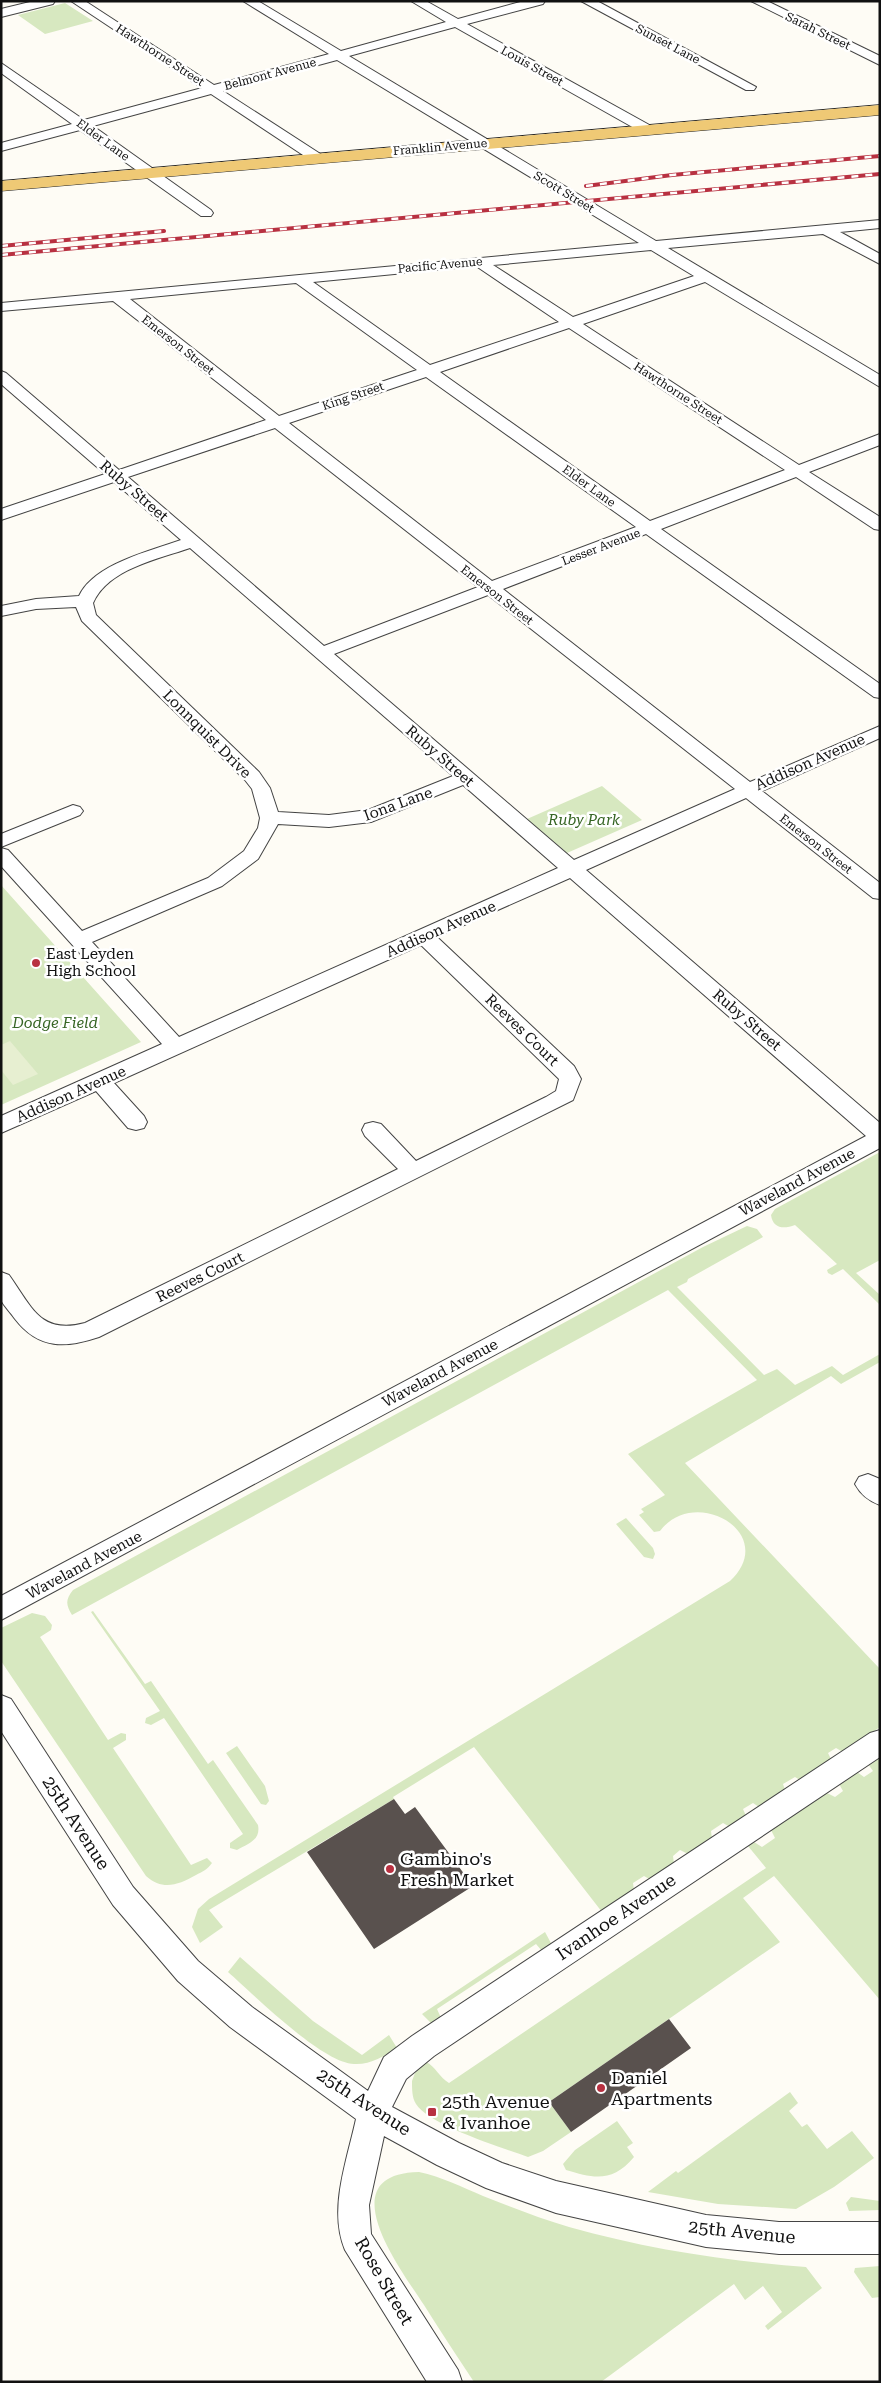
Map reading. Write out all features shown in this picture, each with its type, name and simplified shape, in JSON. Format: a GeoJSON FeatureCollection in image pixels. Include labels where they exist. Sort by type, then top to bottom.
{"type":"FeatureCollection","features":[{"type":"Feature","properties":{"kind":"main road","name":"Franklin Avenue"},"geometry":{"type":"LineString","coordinates":[[1,186],[880,110]]}},
{"type":"Feature","properties":{"kind":"street"},"geometry":{"type":"LineString","coordinates":[[1,13],[49,1]]}},
{"type":"Feature","properties":{"kind":"street","name":"Hawthorne Street"},"geometry":{"type":"LineString","coordinates":[[77,1],[317,158]]}},
{"type":"Feature","properties":{"kind":"street","name":"Scott Street"},"geometry":{"type":"LineString","coordinates":[[248,1],[880,382]]}},
{"type":"Feature","properties":{"kind":"street","name":"Louis Street"},"geometry":{"type":"LineString","coordinates":[[417,1],[648,130]]}},
{"type":"Feature","properties":{"kind":"street","name":"Belmont Avenue"},"geometry":{"type":"LineString","coordinates":[[1,147],[539,1]]}},
{"type":"Feature","properties":{"kind":"street","name":"Sunset Lane"},"geometry":{"type":"LineString","coordinates":[[586,1],[750,87]]}},
{"type":"Feature","properties":{"kind":"street","name":"Sarah Street"},"geometry":{"type":"LineString","coordinates":[[757,1],[880,62]]}},
{"type":"Feature","properties":{"kind":"street"},"geometry":{"type":"LineString","coordinates":[[861,52],[880,46]]}},
{"type":"Feature","properties":{"kind":"street","name":"Elder Lane"},"geometry":{"type":"LineString","coordinates":[[1,67],[206,213]]}},
{"type":"Feature","properties":{"kind":"street","name":"Pacific Avenue"},"geometry":{"type":"LineString","coordinates":[[1,307],[880,224]]}},
{"type":"Feature","properties":{"kind":"street"},"geometry":{"type":"LineString","coordinates":[[825,229],[880,260]]}},
{"type":"Feature","properties":{"kind":"street","name":"Hawthorne Street"},"geometry":{"type":"LineString","coordinates":[[477,261],[880,524]]}},
{"type":"Feature","properties":{"kind":"street","name":"King Street"},"geometry":{"type":"LineString","coordinates":[[1,515],[706,277]]}},
{"type":"Feature","properties":{"kind":"street","name":"Elder Lane"},"geometry":{"type":"LineString","coordinates":[[298,278],[880,693]]}},
{"type":"Feature","properties":{"kind":"street","name":"Emerson Street"},"geometry":{"type":"LineString","coordinates":[[115,295],[747,791],[880,893]]}},
{"type":"Feature","properties":{"kind":"street","name":"Ruby Street"},"geometry":{"type":"LineString","coordinates":[[1,376],[880,1136]]}},
{"type":"Feature","properties":{"kind":"street","name":"Lesser Avenue"},"geometry":{"type":"LineString","coordinates":[[322,653],[880,439]]}},
{"type":"Feature","properties":{"kind":"street"},"geometry":{"type":"LineString","coordinates":[[1,612],[36,604],[82,601],[89,591],[111,573],[193,542]]}},
{"type":"Feature","properties":{"kind":"street","name":"Lonnquist Drive"},"geometry":{"type":"LineString","coordinates":[[82,601],[82,608],[88,616],[252,776],[261,788],[270,818]]}},
{"type":"Feature","properties":{"kind":"street","name":"Addison Avenue"},"geometry":{"type":"LineString","coordinates":[[1,1125],[880,731]]}},
{"type":"Feature","properties":{"kind":"street","name":"Iona Lane"},"geometry":{"type":"LineString","coordinates":[[270,818],[329,821],[371,816],[465,778]]}},
{"type":"Feature","properties":{"kind":"street"},"geometry":{"type":"LineString","coordinates":[[1,841],[73,812]]}},
{"type":"Feature","properties":{"kind":"street"},"geometry":{"type":"LineString","coordinates":[[79,940],[215,882],[251,855],[268,828],[270,818]]}},
{"type":"Feature","properties":{"kind":"street"},"geometry":{"type":"LineString","coordinates":[[1,854],[176,1047]]}},
{"type":"Feature","properties":{"kind":"street","name":"Reeves Court"},"geometry":{"type":"LineString","coordinates":[[1,1281],[32,1323],[41,1332],[56,1337],[75,1336],[91,1331],[414,1172],[565,1095],[570,1079],[566,1071],[424,936]]}},
{"type":"Feature","properties":{"kind":"street"},"geometry":{"type":"LineString","coordinates":[[100,1081],[136,1122]]}},
{"type":"Feature","properties":{"kind":"street"},"geometry":{"type":"LineString","coordinates":[[373,1130],[414,1172]]}},
{"type":"Feature","properties":{"kind":"street","name":"Waveland Avenue"},"geometry":{"type":"LineString","coordinates":[[1,1609],[880,1136]]}},
{"type":"Feature","properties":{"kind":"street","name":"25th Avenue"},"geometry":{"type":"LineString","coordinates":[[1,1707],[123,1896],[188,1971],[241,2016],[374,2113],[448,2154],[497,2177],[585,2204],[706,2231],[779,2238],[880,2238]]}},
{"type":"Feature","properties":{"kind":"street","name":"Ivanhoe Avenue"},"geometry":{"type":"LineString","coordinates":[[374,2113],[396,2068],[423,2046],[880,1742]]}},
{"type":"Feature","properties":{"kind":"street","name":"Rose Street"},"geometry":{"type":"LineString","coordinates":[[374,2113],[352,2205],[356,2239],[446,2382]]}},
{"type":"Feature","properties":{"kind":"green space"},"geometry":{"type":"Polygon","coordinates":[[[65,3],[93,21],[45,34],[18,15],[65,3]]]}},
{"type":"Feature","properties":{"kind":"green space","name":"Ruby Park"},"geometry":{"type":"Polygon","coordinates":[[[602,786],[642,820],[567,853],[527,819],[602,786]]]}},
{"type":"Feature","properties":{"kind":"green space","name":"Dodge Field"},"geometry":{"type":"Polygon","coordinates":[[[1,885],[141,1042],[1,1105],[1,885]]]}},
{"type":"Feature","properties":{"kind":"green space"},"geometry":{"type":"Polygon","coordinates":[[[10,1041],[38,1074],[13,1085],[1,1070],[1,1045],[10,1041]]]}},
{"type":"Feature","properties":{"kind":"green space"},"geometry":{"type":"Polygon","coordinates":[[[880,1152],[880,1260],[856,1273],[880,1295],[880,1305],[843,1269],[832,1275],[828,1273],[827,1270],[837,1264],[795,1225],[780,1227],[774,1223],[771,1215],[775,1209],[880,1152]]]}},
{"type":"Feature","properties":{"kind":"green space"},"geometry":{"type":"Polygon","coordinates":[[[747,1226],[757,1229],[763,1237],[677,1287],[764,1375],[777,1369],[795,1385],[832,1366],[843,1375],[880,1354],[880,1362],[841,1384],[831,1376],[685,1463],[880,1669],[880,1727],[843,1752],[836,1748],[828,1753],[831,1759],[800,1780],[795,1777],[783,1784],[785,1790],[759,1807],[753,1803],[743,1809],[746,1816],[730,1827],[723,1823],[711,1831],[712,1839],[688,1854],[680,1850],[673,1856],[674,1864],[651,1880],[644,1876],[633,1883],[634,1890],[602,1912],[474,1747],[393,1797],[394,1799],[209,1910],[223,1927],[200,1943],[192,1927],[198,1909],[209,1899],[730,1581],[743,1563],[745,1547],[739,1532],[727,1521],[711,1514],[693,1512],[675,1518],[660,1531],[654,1532],[639,1515],[644,1512],[641,1509],[665,1495],[628,1454],[757,1380],[668,1290],[72,1615],[67,1602],[73,1590],[703,1247],[747,1226]]]}},
{"type":"Feature","properties":{"kind":"green space"},"geometry":{"type":"Polygon","coordinates":[[[626,1518],[653,1548],[655,1554],[653,1559],[644,1557],[616,1524],[626,1518]]]}},
{"type":"Feature","properties":{"kind":"green space"},"geometry":{"type":"Polygon","coordinates":[[[93,1611],[145,1684],[151,1681],[208,1764],[213,1760],[258,1825],[256,1838],[249,1843],[237,1850],[230,1848],[230,1843],[243,1834],[164,1718],[151,1725],[145,1723],[146,1718],[160,1711],[91,1612],[93,1611]]]}},
{"type":"Feature","properties":{"kind":"green space"},"geometry":{"type":"Polygon","coordinates":[[[32,1613],[45,1616],[52,1625],[51,1630],[40,1637],[108,1740],[121,1733],[126,1734],[126,1740],[113,1748],[191,1865],[207,1858],[212,1863],[205,1870],[177,1884],[171,1885],[158,1884],[146,1876],[1,1661],[1,1628],[32,1613]]]}},
{"type":"Feature","properties":{"kind":"green space"},"geometry":{"type":"Polygon","coordinates":[[[237,1746],[265,1786],[269,1801],[266,1805],[261,1804],[226,1753],[237,1746]]]}},
{"type":"Feature","properties":{"kind":"green space"},"geometry":{"type":"Polygon","coordinates":[[[880,1757],[880,2000],[774,1876],[743,1898],[780,1942],[549,2102],[571,2132],[543,2151],[528,2157],[485,2142],[435,2120],[416,2104],[413,2096],[412,2081],[415,2073],[426,2062],[449,2083],[766,1868],[748,1846],[754,1842],[762,1847],[775,1838],[771,1830],[827,1793],[835,1797],[843,1791],[839,1784],[857,1772],[864,1777],[873,1771],[868,1764],[880,1757]]]}},
{"type":"Feature","properties":{"kind":"green space"},"geometry":{"type":"Polygon","coordinates":[[[545,1932],[552,1945],[542,1951],[536,1944],[437,2009],[441,2018],[432,2024],[422,2014],[545,1932]]]}},
{"type":"Feature","properties":{"kind":"green space"},"geometry":{"type":"Polygon","coordinates":[[[240,1957],[313,2021],[362,2055],[389,2035],[397,2048],[377,2059],[360,2064],[340,2061],[324,2052],[307,2041],[271,2011],[228,1972],[240,1957]]]}},
{"type":"Feature","properties":{"kind":"green space"},"geometry":{"type":"Polygon","coordinates":[[[790,2092],[798,2103],[789,2111],[802,2127],[807,2124],[827,2149],[852,2131],[874,2158],[834,2187],[796,2209],[718,2204],[648,2192],[676,2171],[678,2173],[790,2092]]]}},
{"type":"Feature","properties":{"kind":"green space"},"geometry":{"type":"Polygon","coordinates":[[[617,2121],[633,2143],[627,2147],[634,2157],[626,2165],[619,2171],[603,2176],[586,2175],[566,2170],[563,2164],[575,2150],[617,2121]]]}},
{"type":"Feature","properties":{"kind":"green space"},"geometry":{"type":"Polygon","coordinates":[[[419,2172],[444,2179],[537,2217],[598,2235],[687,2253],[806,2267],[822,2288],[768,2330],[765,2326],[782,2312],[763,2286],[745,2300],[734,2284],[601,2382],[474,2382],[401,2270],[388,2248],[379,2226],[375,2206],[378,2189],[392,2177],[419,2172]]]}},
{"type":"Feature","properties":{"kind":"green space"},"geometry":{"type":"Polygon","coordinates":[[[851,2197],[880,2201],[880,2210],[849,2211],[846,2203],[851,2197]]]}},
{"type":"Feature","properties":{"kind":"green space"},"geometry":{"type":"Polygon","coordinates":[[[880,2266],[880,2297],[872,2298],[854,2272],[855,2268],[880,2266]]]}},
{"type":"Feature","properties":{"kind":"building","name":"Gambino's Fresh Market"},"geometry":{"type":"Polygon","coordinates":[[[394,1799],[405,1814],[415,1807],[473,1886],[374,1949],[307,1852],[394,1799]]]}},
{"type":"Feature","properties":{"kind":"building","name":"Daniel Apartments"},"geometry":{"type":"Polygon","coordinates":[[[669,2019],[691,2048],[571,2132],[549,2102],[669,2019]]]}},
{"type":"Feature","properties":{"kind":"railway"},"geometry":{"type":"LineString","coordinates":[[586,186],[672,175],[880,156]]}},
{"type":"Feature","properties":{"kind":"railway"},"geometry":{"type":"LineString","coordinates":[[1,255],[880,174]]}},
{"type":"Feature","properties":{"kind":"railway"},"geometry":{"type":"LineString","coordinates":[[1,246],[164,231]]}},
{"type":"Feature","properties":{"kind":"place","name":"East Leyden High School"},"geometry":{"type":"Point","coordinates":[36,963]}},
{"type":"Feature","properties":{"kind":"place","name":"Gambino's Fresh Market"},"geometry":{"type":"Point","coordinates":[390,1869]}},
{"type":"Feature","properties":{"kind":"place","name":"Daniel Apartments"},"geometry":{"type":"Point","coordinates":[601,2088]}},
{"type":"Feature","properties":{"kind":"place","name":"25th Avenue & Ivanhoe"},"geometry":{"type":"Point","coordinates":[432,2112]}}]}
